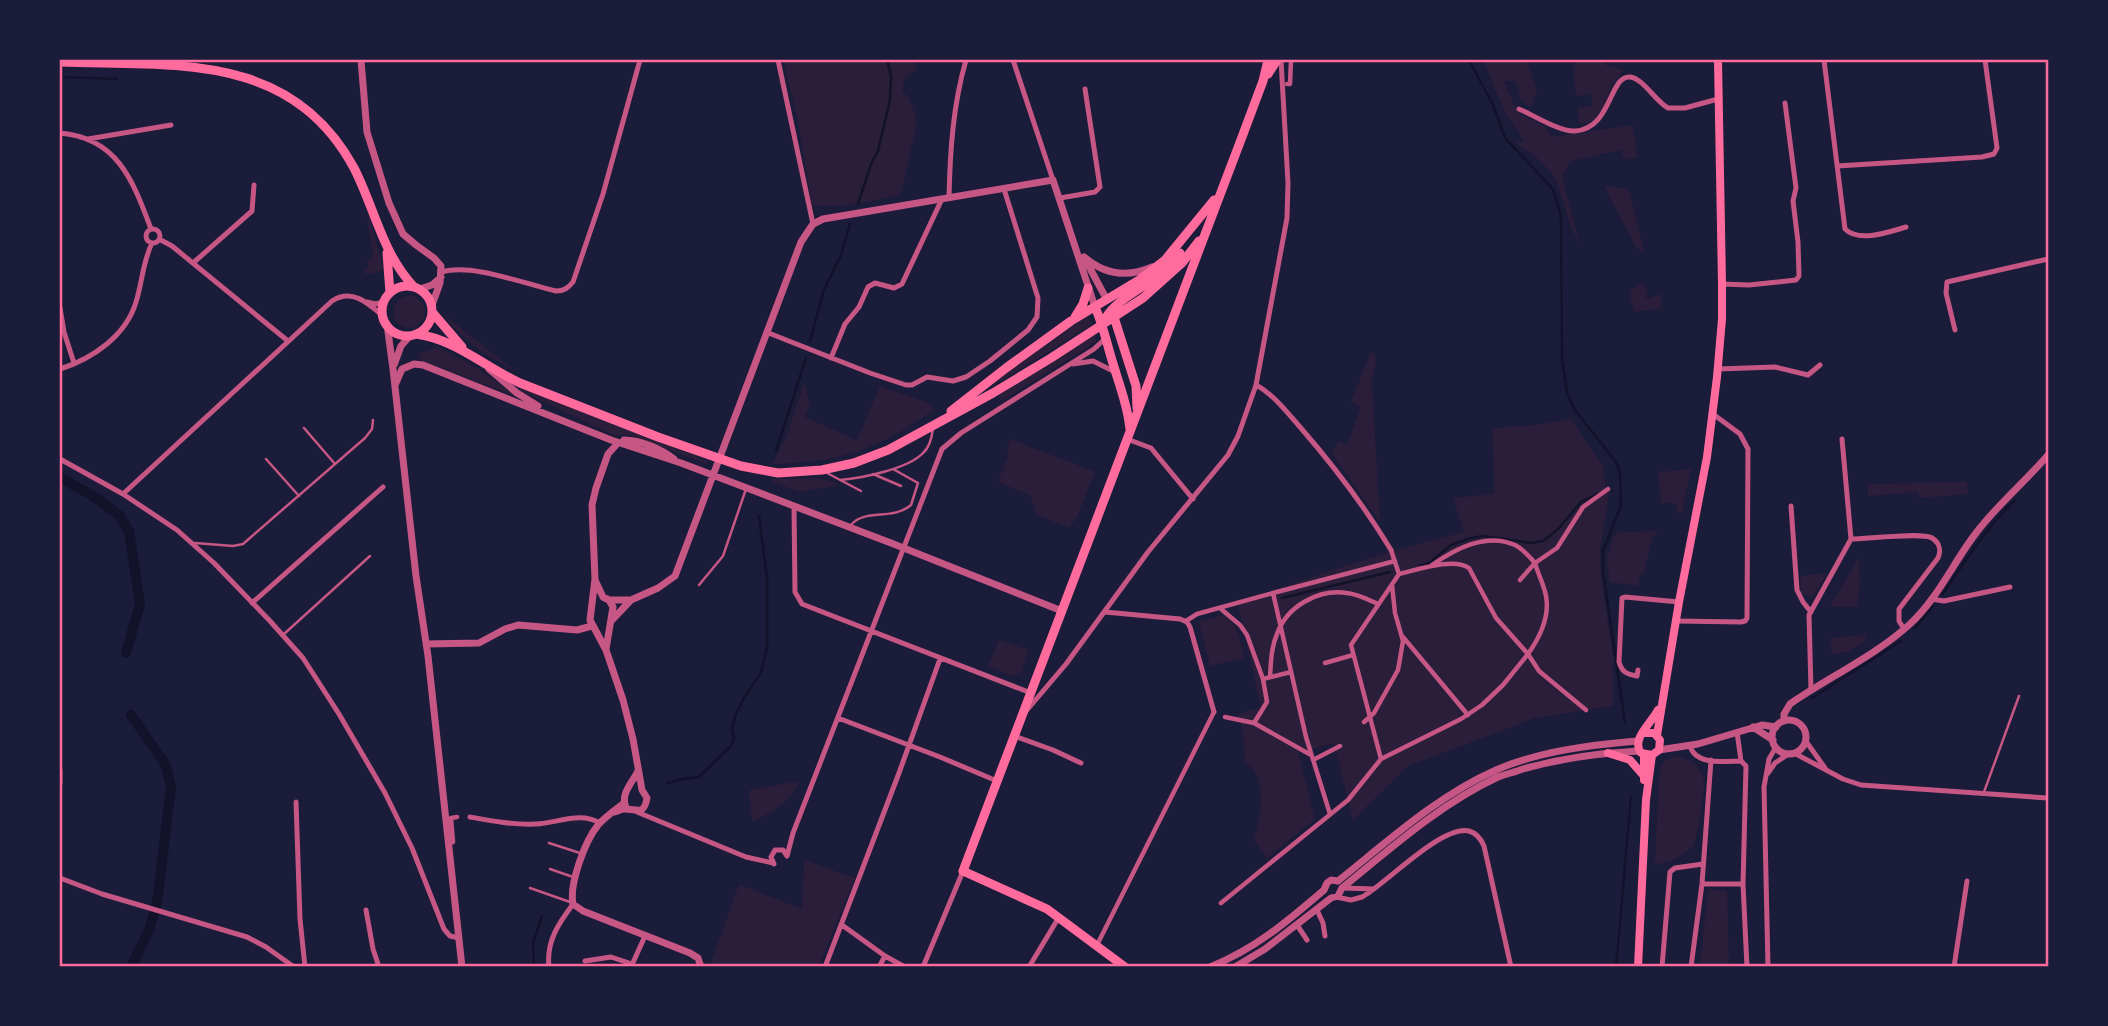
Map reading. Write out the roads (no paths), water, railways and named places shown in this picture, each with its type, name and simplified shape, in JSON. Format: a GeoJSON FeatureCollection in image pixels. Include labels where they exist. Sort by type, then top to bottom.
{"type":"FeatureCollection","features":[{"type":"Feature","properties":{"kind":"main road"},"geometry":{"type":"LineString","coordinates":[[1125,966],[1059,916],[963,871],[1263,81],[1268,60]]}},
{"type":"Feature","properties":{"kind":"main road"},"geometry":{"type":"LineString","coordinates":[[1263,81],[1279,60]]}},
{"type":"Feature","properties":{"kind":"main road"},"geometry":{"type":"LineString","coordinates":[[1646,800],[1644,776],[1662,701],[1707,457],[1718,369],[1722,319],[1718,99],[1720,60]]}},
{"type":"Feature","properties":{"kind":"main road"},"geometry":{"type":"LineString","coordinates":[[60,62],[215,69],[258,81],[281,92],[311,113],[341,147],[366,192],[387,249],[400,271],[429,299],[432,308],[465,351]]}},
{"type":"Feature","properties":{"kind":"main road"},"geometry":{"type":"LineString","coordinates":[[387,249],[385,320],[397,333],[431,337],[465,351],[483,364],[520,383],[741,466],[778,473],[822,470],[872,457],[934,426],[1103,325],[1171,263],[1197,229],[1224,183]]}},
{"type":"Feature","properties":{"kind":"main road"},"geometry":{"type":"LineString","coordinates":[[934,426],[1006,368],[1071,321],[1139,280],[1165,260],[1209,207]]}},
{"type":"Feature","properties":{"kind":"main road"},"geometry":{"type":"LineString","coordinates":[[1113,314],[1143,298],[1170,275],[1207,229]]}},
{"type":"Feature","properties":{"kind":"main road"},"geometry":{"type":"LineString","coordinates":[[387,298],[401,287],[417,288]]}},
{"type":"Feature","properties":{"kind":"main road"},"geometry":{"type":"LineString","coordinates":[[1071,321],[1083,304],[1088,288]]}},
{"type":"Feature","properties":{"kind":"main road"},"geometry":{"type":"LineString","coordinates":[[1107,300],[1141,397]]}},
{"type":"Feature","properties":{"kind":"main road"},"geometry":{"type":"LineString","coordinates":[[1095,307],[1125,398],[1128,435]]}},
{"type":"Feature","properties":{"kind":"main road"},"geometry":{"type":"LineString","coordinates":[[413,335],[428,325],[432,308]]}},
{"type":"Feature","properties":{"kind":"main road"},"geometry":{"type":"LineString","coordinates":[[1125,398],[1141,397]]}},
{"type":"Feature","properties":{"kind":"main road"},"geometry":{"type":"LineString","coordinates":[[1652,748],[1637,741],[1662,701]]}},
{"type":"Feature","properties":{"kind":"main road"},"geometry":{"type":"LineString","coordinates":[[1638,967],[1646,800],[1652,748],[1650,732],[1644,733]]}},
{"type":"Feature","properties":{"kind":"main road"},"geometry":{"type":"LineString","coordinates":[[1608,752],[1630,760],[1644,776]]}},
{"type":"Feature","properties":{"kind":"street"},"geometry":{"type":"LineString","coordinates":[[361,60],[367,132],[394,215],[403,234],[440,263],[441,274],[432,308]]}},
{"type":"Feature","properties":{"kind":"street"},"geometry":{"type":"LineString","coordinates":[[417,288],[432,285],[441,274],[450,269],[470,270],[556,291],[569,287],[603,194],[640,60]]}},
{"type":"Feature","properties":{"kind":"street"},"geometry":{"type":"LineString","coordinates":[[778,60],[813,224]]}},
{"type":"Feature","properties":{"kind":"street"},"geometry":{"type":"LineString","coordinates":[[831,358],[844,326],[859,307],[868,287],[875,283],[894,288],[902,284],[946,199],[955,110],[966,60]]}},
{"type":"Feature","properties":{"kind":"street"},"geometry":{"type":"LineString","coordinates":[[1013,60],[1095,307]]}},
{"type":"Feature","properties":{"kind":"street"},"geometry":{"type":"LineString","coordinates":[[1023,715],[1066,664],[1148,552],[1232,449],[1256,385],[1288,212],[1287,158],[1279,60]]}},
{"type":"Feature","properties":{"kind":"street"},"geometry":{"type":"LineString","coordinates":[[1287,84],[1290,83],[1291,60]]}},
{"type":"Feature","properties":{"kind":"street"},"geometry":{"type":"LineString","coordinates":[[1824,60],[1844,226],[1847,232],[1854,235],[1873,235],[1906,227]]}},
{"type":"Feature","properties":{"kind":"street"},"geometry":{"type":"LineString","coordinates":[[1837,166],[1987,157],[1994,154],[1997,148],[1985,60]]}},
{"type":"Feature","properties":{"kind":"street"},"geometry":{"type":"LineString","coordinates":[[1519,109],[1567,130],[1581,130],[1601,118],[1615,87],[1620,80],[1628,76],[1635,78],[1668,108],[1685,108],[1718,99]]}},
{"type":"Feature","properties":{"kind":"street"},"geometry":{"type":"LineString","coordinates":[[1060,198],[1091,193],[1098,191],[1100,187],[1086,89]]}},
{"type":"Feature","properties":{"kind":"street"},"geometry":{"type":"LineString","coordinates":[[1722,284],[1749,285],[1796,280],[1799,276],[1793,201],[1796,188],[1785,103]]}},
{"type":"Feature","properties":{"kind":"street"},"geometry":{"type":"LineString","coordinates":[[88,139],[171,125]]}},
{"type":"Feature","properties":{"kind":"street"},"geometry":{"type":"LineString","coordinates":[[60,133],[88,139],[125,169],[152,229],[159,232],[159,239]]}},
{"type":"Feature","properties":{"kind":"street"},"geometry":{"type":"LineString","coordinates":[[612,620],[631,600],[675,576],[801,242],[813,224],[823,219],[1053,180]]}},
{"type":"Feature","properties":{"kind":"street"},"geometry":{"type":"LineString","coordinates":[[193,263],[252,211],[254,185]]}},
{"type":"Feature","properties":{"kind":"street"},"geometry":{"type":"LineString","coordinates":[[766,332],[906,385],[912,385],[927,377],[953,381],[966,377],[1028,330],[1037,317],[1038,298],[1004,189]]}},
{"type":"Feature","properties":{"kind":"street"},"geometry":{"type":"LineString","coordinates":[[152,229],[146,235],[147,241],[152,243]]}},
{"type":"Feature","properties":{"kind":"street"},"geometry":{"type":"LineString","coordinates":[[159,239],[172,246],[288,341]]}},
{"type":"Feature","properties":{"kind":"street"},"geometry":{"type":"LineString","coordinates":[[152,243],[159,239]]}},
{"type":"Feature","properties":{"kind":"street"},"geometry":{"type":"LineString","coordinates":[[1074,239],[1107,300]]}},
{"type":"Feature","properties":{"kind":"street"},"geometry":{"type":"LineString","coordinates":[[60,369],[99,350],[125,325],[136,304],[152,243]]}},
{"type":"Feature","properties":{"kind":"street"},"geometry":{"type":"LineString","coordinates":[[1084,257],[1098,268],[1119,274],[1143,271],[1165,260]]}},
{"type":"Feature","properties":{"kind":"street"},"geometry":{"type":"LineString","coordinates":[[1955,330],[1946,293],[1947,282],[2049,259]]}},
{"type":"Feature","properties":{"kind":"street"},"geometry":{"type":"LineString","coordinates":[[123,495],[338,298],[352,296],[375,304],[387,298]]}},
{"type":"Feature","properties":{"kind":"street"},"geometry":{"type":"LineString","coordinates":[[366,302],[385,320],[393,369],[409,520],[450,843],[461,964]]}},
{"type":"Feature","properties":{"kind":"street"},"geometry":{"type":"LineString","coordinates":[[60,308],[74,363]]}},
{"type":"Feature","properties":{"kind":"street"},"geometry":{"type":"LineString","coordinates":[[393,369],[398,351],[413,335]]}},
{"type":"Feature","properties":{"kind":"street"},"geometry":{"type":"LineString","coordinates":[[781,850],[787,856],[793,832],[942,449],[950,441],[1094,349],[1106,338]]}},
{"type":"Feature","properties":{"kind":"street"},"geometry":{"type":"LineString","coordinates":[[1064,368],[1093,361],[1115,372]]}},
{"type":"Feature","properties":{"kind":"street"},"geometry":{"type":"LineString","coordinates":[[395,385],[402,369],[419,364],[568,421],[615,445]]}},
{"type":"Feature","properties":{"kind":"street"},"geometry":{"type":"LineString","coordinates":[[483,364],[517,393],[568,421]]}},
{"type":"Feature","properties":{"kind":"street"},"geometry":{"type":"LineString","coordinates":[[1718,369],[1775,368],[1808,375],[1819,365]]}},
{"type":"Feature","properties":{"kind":"street"},"geometry":{"type":"LineString","coordinates":[[1256,385],[1288,413],[1323,454],[1391,550],[1399,574]]}},
{"type":"Feature","properties":{"kind":"street"},"geometry":{"type":"LineString","coordinates":[[1676,621],[1741,622],[1747,618],[1748,449],[1740,434],[1713,414]]}},
{"type":"Feature","properties":{"kind":"street"},"geometry":{"type":"LineString","coordinates":[[1128,435],[1151,448],[1193,499]]}},
{"type":"Feature","properties":{"kind":"street"},"geometry":{"type":"LineString","coordinates":[[1811,691],[1808,620],[1851,539],[1842,439]]}},
{"type":"Feature","properties":{"kind":"street"},"geometry":{"type":"LineString","coordinates":[[658,820],[642,790],[624,705],[606,650],[594,629],[590,614],[595,579],[592,505],[597,482],[615,445],[626,440],[661,450],[692,468],[1062,611]]}},
{"type":"Feature","properties":{"kind":"street"},"geometry":{"type":"LineString","coordinates":[[1340,885],[1446,806],[1499,777],[1548,762],[1608,752],[1690,746],[1752,727],[1776,727],[1784,721],[1787,709],[1796,701],[1904,629],[1931,599],[1975,534],[2000,504],[2049,455]]}},
{"type":"Feature","properties":{"kind":"street"},"geometry":{"type":"LineString","coordinates":[[60,459],[177,530],[215,563],[308,665],[340,713],[402,827],[444,929],[450,936],[459,938]]}},
{"type":"Feature","properties":{"kind":"street"},"geometry":{"type":"LineString","coordinates":[[252,603],[383,488]]}},
{"type":"Feature","properties":{"kind":"street"},"geometry":{"type":"LineString","coordinates":[[1520,580],[1535,563],[1557,548],[1583,507],[1608,489]]}},
{"type":"Feature","properties":{"kind":"street"},"geometry":{"type":"LineString","coordinates":[[1791,506],[1797,590],[1811,612]]}},
{"type":"Feature","properties":{"kind":"street"},"geometry":{"type":"LineString","coordinates":[[794,508],[795,588],[797,598],[805,606],[1031,693]]}},
{"type":"Feature","properties":{"kind":"street"},"geometry":{"type":"LineString","coordinates":[[1851,539],[1921,535],[1933,538],[1939,545],[1938,558],[1899,609],[1899,621],[1904,629]]}},
{"type":"Feature","properties":{"kind":"street"},"geometry":{"type":"LineString","coordinates":[[1222,903],[1357,791],[1381,759],[1468,715],[1494,695],[1540,637],[1547,605],[1546,595],[1535,563],[1515,545],[1507,542],[1470,544],[1454,550],[1428,568]]}},
{"type":"Feature","properties":{"kind":"street"},"geometry":{"type":"LineString","coordinates":[[1105,612],[1186,621],[1197,614],[1395,561]]}},
{"type":"Feature","properties":{"kind":"street"},"geometry":{"type":"LineString","coordinates":[[1381,759],[1351,648],[1352,642],[1399,574],[1457,563],[1469,568],[1496,618],[1528,654],[1539,671],[1586,710]]}},
{"type":"Feature","properties":{"kind":"street"},"geometry":{"type":"LineString","coordinates":[[595,579],[612,607],[606,650]]}},
{"type":"Feature","properties":{"kind":"street"},"geometry":{"type":"LineString","coordinates":[[1364,722],[1370,717],[1398,670],[1403,641],[1395,613],[1392,584]]}},
{"type":"Feature","properties":{"kind":"street"},"geometry":{"type":"LineString","coordinates":[[1931,599],[1944,601],[2010,587]]}},
{"type":"Feature","properties":{"kind":"street"},"geometry":{"type":"LineString","coordinates":[[1273,593],[1313,758],[1330,814]]}},
{"type":"Feature","properties":{"kind":"street"},"geometry":{"type":"LineString","coordinates":[[1270,677],[1273,646],[1280,625],[1307,599],[1330,593],[1352,594],[1378,604]]}},
{"type":"Feature","properties":{"kind":"street"},"geometry":{"type":"LineString","coordinates":[[593,601],[600,596],[631,600]]}},
{"type":"Feature","properties":{"kind":"street"},"geometry":{"type":"LineString","coordinates":[[1638,670],[1636,676],[1624,672],[1619,662],[1622,598],[1679,602]]}},
{"type":"Feature","properties":{"kind":"street"},"geometry":{"type":"LineString","coordinates":[[1221,609],[1240,625],[1247,635],[1263,679],[1266,702],[1254,723]]}},
{"type":"Feature","properties":{"kind":"street"},"geometry":{"type":"LineString","coordinates":[[1097,945],[1214,712],[1186,621]]}},
{"type":"Feature","properties":{"kind":"street"},"geometry":{"type":"LineString","coordinates":[[426,644],[479,643],[518,625],[594,629],[601,632],[609,628]]}},
{"type":"Feature","properties":{"kind":"street"},"geometry":{"type":"LineString","coordinates":[[1401,634],[1468,715]]}},
{"type":"Feature","properties":{"kind":"street"},"geometry":{"type":"LineString","coordinates":[[1325,663],[1353,655]]}},
{"type":"Feature","properties":{"kind":"street"},"geometry":{"type":"LineString","coordinates":[[825,967],[940,659]]}},
{"type":"Feature","properties":{"kind":"street"},"geometry":{"type":"LineString","coordinates":[[1263,679],[1291,672]]}},
{"type":"Feature","properties":{"kind":"street"},"geometry":{"type":"LineString","coordinates":[[1796,701],[1793,711],[1796,722],[1804,729],[1805,740],[1827,770]]}},
{"type":"Feature","properties":{"kind":"street"},"geometry":{"type":"LineString","coordinates":[[1226,716],[1254,723],[1313,758]]}},
{"type":"Feature","properties":{"kind":"street"},"geometry":{"type":"LineString","coordinates":[[838,718],[997,781]]}},
{"type":"Feature","properties":{"kind":"street"},"geometry":{"type":"LineString","coordinates":[[1784,721],[1796,722]]}},
{"type":"Feature","properties":{"kind":"street"},"geometry":{"type":"LineString","coordinates":[[1752,727],[1780,751],[1792,753],[1843,779],[1861,785],[2049,798]]}},
{"type":"Feature","properties":{"kind":"street"},"geometry":{"type":"LineString","coordinates":[[1768,967],[1764,788],[1776,727]]}},
{"type":"Feature","properties":{"kind":"street"},"geometry":{"type":"LineString","coordinates":[[1737,732],[1741,761],[1746,766],[1742,884],[1747,967]]}},
{"type":"Feature","properties":{"kind":"street"},"geometry":{"type":"LineString","coordinates":[[1014,736],[1080,762]]}},
{"type":"Feature","properties":{"kind":"street"},"geometry":{"type":"LineString","coordinates":[[1766,776],[1775,764],[1801,748],[1805,740]]}},
{"type":"Feature","properties":{"kind":"street"},"geometry":{"type":"LineString","coordinates":[[1340,885],[1439,802],[1498,769],[1567,749],[1637,741]]}},
{"type":"Feature","properties":{"kind":"street"},"geometry":{"type":"LineString","coordinates":[[1313,758],[1340,746]]}},
{"type":"Feature","properties":{"kind":"street"},"geometry":{"type":"LineString","coordinates":[[1690,746],[1696,756],[1711,760],[1741,761]]}},
{"type":"Feature","properties":{"kind":"street"},"geometry":{"type":"LineString","coordinates":[[1692,967],[1702,884],[1711,760]]}},
{"type":"Feature","properties":{"kind":"street"},"geometry":{"type":"LineString","coordinates":[[60,770],[60,783]]}},
{"type":"Feature","properties":{"kind":"street"},"geometry":{"type":"LineString","coordinates":[[638,770],[624,795],[628,807],[746,857],[773,861],[773,852],[781,850],[793,832]]}},
{"type":"Feature","properties":{"kind":"street"},"geometry":{"type":"LineString","coordinates":[[629,789],[642,790]]}},
{"type":"Feature","properties":{"kind":"street"},"geometry":{"type":"LineString","coordinates":[[296,802],[300,919],[305,967]]}},
{"type":"Feature","properties":{"kind":"street"},"geometry":{"type":"LineString","coordinates":[[549,967],[548,951],[554,934],[573,904],[575,877],[600,823],[614,812],[628,807],[642,809],[647,802]]}},
{"type":"Feature","properties":{"kind":"street"},"geometry":{"type":"LineString","coordinates":[[450,843],[453,842],[451,818],[457,817]]}},
{"type":"Feature","properties":{"kind":"street"},"geometry":{"type":"LineString","coordinates":[[470,817],[500,823],[534,824],[587,817],[600,823]]}},
{"type":"Feature","properties":{"kind":"street"},"geometry":{"type":"LineString","coordinates":[[1324,890],[1333,897],[1356,899],[1374,889],[1423,851],[1452,834],[1465,831],[1476,835],[1484,846],[1511,967]]}},
{"type":"Feature","properties":{"kind":"street"},"geometry":{"type":"LineString","coordinates":[[1662,967],[1671,870],[1703,864]]}},
{"type":"Feature","properties":{"kind":"street"},"geometry":{"type":"LineString","coordinates":[[923,967],[963,871]]}},
{"type":"Feature","properties":{"kind":"street"},"geometry":{"type":"LineString","coordinates":[[60,878],[102,894],[247,937],[294,967]]}},
{"type":"Feature","properties":{"kind":"street"},"geometry":{"type":"LineString","coordinates":[[1210,967],[1255,945],[1324,890],[1329,881],[1374,889]]}},
{"type":"Feature","properties":{"kind":"street"},"geometry":{"type":"LineString","coordinates":[[1954,967],[1966,881]]}},
{"type":"Feature","properties":{"kind":"street"},"geometry":{"type":"LineString","coordinates":[[1702,884],[1742,884]]}},
{"type":"Feature","properties":{"kind":"street"},"geometry":{"type":"LineString","coordinates":[[1235,967],[1265,949],[1340,894],[1340,885]]}},
{"type":"Feature","properties":{"kind":"street"},"geometry":{"type":"LineString","coordinates":[[573,904],[583,911],[694,954],[700,960],[701,967]]}},
{"type":"Feature","properties":{"kind":"street"},"geometry":{"type":"LineString","coordinates":[[366,910],[379,967]]}},
{"type":"Feature","properties":{"kind":"street"},"geometry":{"type":"LineString","coordinates":[[1317,910],[1325,936]]}},
{"type":"Feature","properties":{"kind":"street"},"geometry":{"type":"LineString","coordinates":[[1029,967],[1059,916]]}},
{"type":"Feature","properties":{"kind":"street"},"geometry":{"type":"LineString","coordinates":[[842,925],[905,967]]}},
{"type":"Feature","properties":{"kind":"street"},"geometry":{"type":"LineString","coordinates":[[1297,925],[1307,940]]}},
{"type":"Feature","properties":{"kind":"street"},"geometry":{"type":"LineString","coordinates":[[585,961],[611,957],[632,965],[645,936]]}},
{"type":"Feature","properties":{"kind":"street"},"geometry":{"type":"LineString","coordinates":[[879,967],[885,956]]}},
{"type":"Feature","properties":{"kind":"lane"},"geometry":{"type":"LineString","coordinates":[[191,543],[233,547],[243,544],[369,434],[373,420]]}},
{"type":"Feature","properties":{"kind":"lane"},"geometry":{"type":"LineString","coordinates":[[840,480],[893,469],[915,459],[925,452],[934,426]]}},
{"type":"Feature","properties":{"kind":"lane"},"geometry":{"type":"LineString","coordinates":[[304,428],[335,464]]}},
{"type":"Feature","properties":{"kind":"lane"},"geometry":{"type":"LineString","coordinates":[[266,459],[299,496]]}},
{"type":"Feature","properties":{"kind":"lane"},"geometry":{"type":"LineString","coordinates":[[850,529],[853,522],[860,517],[898,513],[911,505],[918,483],[893,469]]}},
{"type":"Feature","properties":{"kind":"lane"},"geometry":{"type":"LineString","coordinates":[[822,470],[861,491]]}},
{"type":"Feature","properties":{"kind":"lane"},"geometry":{"type":"LineString","coordinates":[[873,474],[901,486]]}},
{"type":"Feature","properties":{"kind":"lane"},"geometry":{"type":"LineString","coordinates":[[699,585],[723,556],[746,489]]}},
{"type":"Feature","properties":{"kind":"lane"},"geometry":{"type":"LineString","coordinates":[[283,635],[370,556]]}},
{"type":"Feature","properties":{"kind":"lane"},"geometry":{"type":"LineString","coordinates":[[1984,794],[2019,696]]}},
{"type":"Feature","properties":{"kind":"lane"},"geometry":{"type":"LineString","coordinates":[[549,844],[584,854]]}},
{"type":"Feature","properties":{"kind":"lane"},"geometry":{"type":"LineString","coordinates":[[550,869],[575,877]]}},
{"type":"Feature","properties":{"kind":"lane"},"geometry":{"type":"LineString","coordinates":[[530,888],[573,904]]}},
{"type":"Feature","properties":{"kind":"waterway"},"geometry":{"type":"LineString","coordinates":[[858,204],[878,151],[890,100],[891,76],[887,60]]}},
{"type":"Feature","properties":{"kind":"waterway"},"geometry":{"type":"LineString","coordinates":[[1469,60],[1493,105],[1505,138],[1553,189],[1561,216],[1562,359],[1567,393],[1574,409],[1616,462],[1620,473],[1621,505],[1603,551],[1603,571],[1625,723]]}},
{"type":"Feature","properties":{"kind":"waterway"},"geometry":{"type":"LineString","coordinates":[[60,77],[117,79]]}},
{"type":"Feature","properties":{"kind":"waterway"},"geometry":{"type":"LineString","coordinates":[[810,341],[824,290],[841,255],[850,224]]}},
{"type":"Feature","properties":{"kind":"waterway"},"geometry":{"type":"LineString","coordinates":[[776,451],[806,358]]}},
{"type":"Feature","properties":{"kind":"waterway"},"geometry":{"type":"LineString","coordinates":[[60,477],[119,515],[129,531],[140,604],[126,653]]}},
{"type":"Feature","properties":{"kind":"waterway"},"geometry":{"type":"LineString","coordinates":[[1420,566],[1429,563],[1451,545],[1471,538],[1483,536],[1531,543],[1543,541],[1558,529],[1581,502],[1597,494]]}},
{"type":"Feature","properties":{"kind":"waterway"},"geometry":{"type":"LineString","coordinates":[[1942,595],[1985,534],[2015,500]]}},
{"type":"Feature","properties":{"kind":"waterway"},"geometry":{"type":"LineString","coordinates":[[667,783],[699,777],[731,746],[736,714],[761,673],[767,647],[767,577],[759,516]]}},
{"type":"Feature","properties":{"kind":"waterway"},"geometry":{"type":"LineString","coordinates":[[1282,598],[1390,572]]}},
{"type":"Feature","properties":{"kind":"waterway"},"geometry":{"type":"LineString","coordinates":[[1915,628],[1933,606]]}},
{"type":"Feature","properties":{"kind":"waterway"},"geometry":{"type":"LineString","coordinates":[[1812,698],[1901,641]]}},
{"type":"Feature","properties":{"kind":"waterway"},"geometry":{"type":"LineString","coordinates":[[131,715],[166,765],[171,787],[157,903],[149,930],[131,967]]}},
{"type":"Feature","properties":{"kind":"waterway"},"geometry":{"type":"LineString","coordinates":[[1616,967],[1631,797]]}},
{"type":"Feature","properties":{"kind":"waterway"},"geometry":{"type":"LineString","coordinates":[[534,967],[533,943],[542,916]]}}]}
